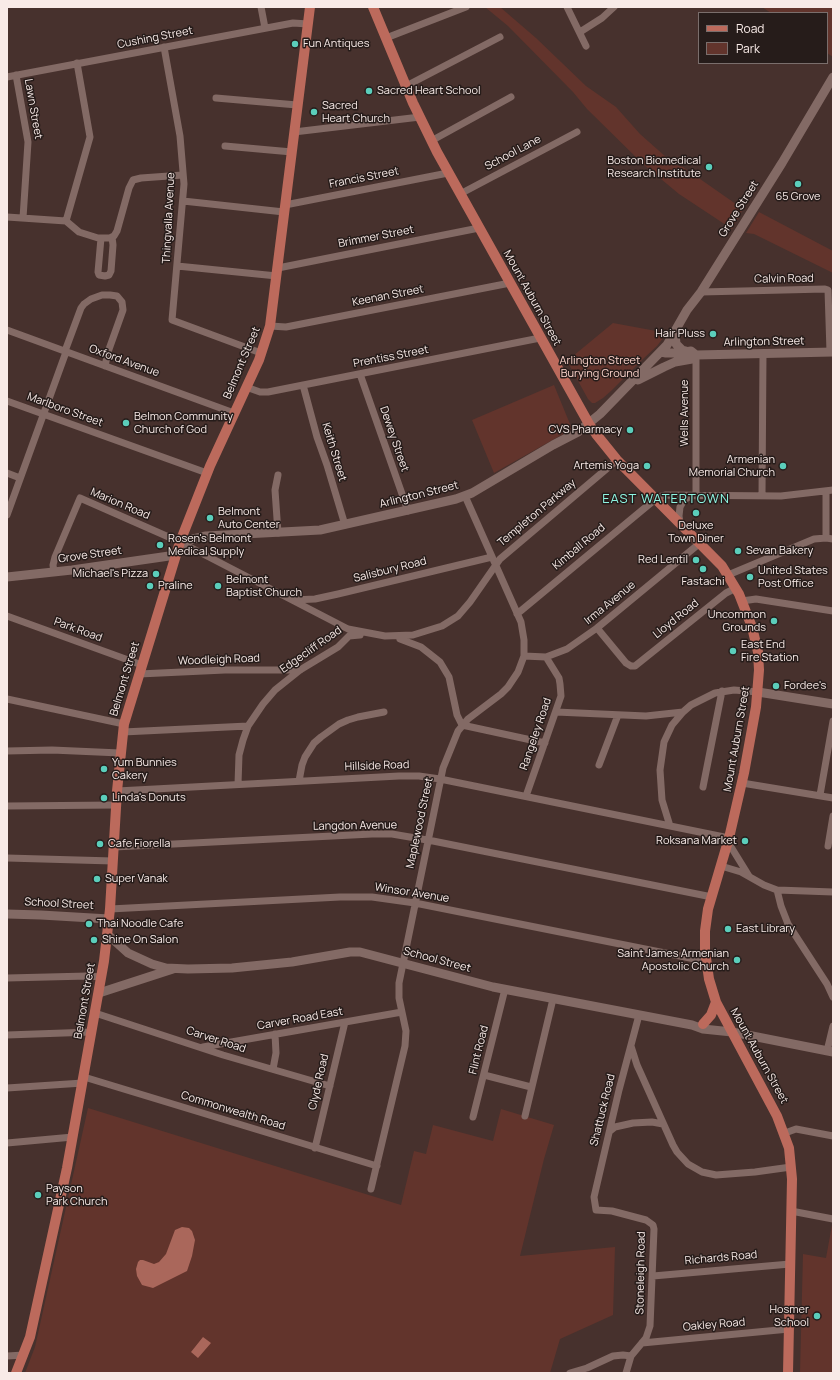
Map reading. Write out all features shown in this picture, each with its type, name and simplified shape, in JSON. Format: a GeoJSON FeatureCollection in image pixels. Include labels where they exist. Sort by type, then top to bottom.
{"type":"FeatureCollection","features":[{"type":"Feature","properties":{"kind":"main road","name":"Belmont Street"},"geometry":{"type":"LineString","coordinates":[[16,1373],[30,1337],[73,1137],[99,993],[108,934],[117,791],[120,753],[124,728],[140,670],[180,542],[206,473],[261,353],[270,326],[310,7]]}},
{"type":"Feature","properties":{"kind":"main road","name":"Mount Auburn Street"},"geometry":{"type":"LineString","coordinates":[[373,7],[431,141],[589,424],[618,460],[715,558],[736,588],[751,622],[756,644],[759,670],[758,692],[752,736],[742,782],[712,897],[705,931],[705,961],[716,1002],[773,1107],[789,1148],[791,1167],[791,1211],[788,1373]]}},
{"type":"Feature","properties":{"kind":"main road"},"geometry":{"type":"LineString","coordinates":[[703,1024],[711,1015],[716,1002]]}},
{"type":"Feature","properties":{"kind":"street"},"geometry":{"type":"LineString","coordinates":[[261,7],[264,28]]}},
{"type":"Feature","properties":{"kind":"street"},"geometry":{"type":"LineString","coordinates":[[386,38],[466,7]]}},
{"type":"Feature","properties":{"kind":"street"},"geometry":{"type":"LineString","coordinates":[[567,7],[586,46]]}},
{"type":"Feature","properties":{"kind":"street"},"geometry":{"type":"LineString","coordinates":[[580,32],[602,18],[614,7]]}},
{"type":"Feature","properties":{"kind":"street","name":"Cushing Street"},"geometry":{"type":"LineString","coordinates":[[7,77],[264,28],[296,23],[308,24]]}},
{"type":"Feature","properties":{"kind":"street"},"geometry":{"type":"LineString","coordinates":[[406,86],[500,37]]}},
{"type":"Feature","properties":{"kind":"street","name":"Thingvalla Avenue"},"geometry":{"type":"LineString","coordinates":[[164,47],[180,136],[183,175],[183,202],[172,320],[261,353]]}},
{"type":"Feature","properties":{"kind":"street"},"geometry":{"type":"LineString","coordinates":[[66,221],[90,137],[77,63]]}},
{"type":"Feature","properties":{"kind":"street","name":"Lawn Street"},"geometry":{"type":"LineString","coordinates":[[16,75],[28,142],[22,218]]}},
{"type":"Feature","properties":{"kind":"street","name":"Grove Street"},"geometry":{"type":"LineString","coordinates":[[661,352],[738,234],[823,96],[833,77]]}},
{"type":"Feature","properties":{"kind":"street"},"geometry":{"type":"LineString","coordinates":[[431,141],[512,97]]}},
{"type":"Feature","properties":{"kind":"street"},"geometry":{"type":"LineString","coordinates":[[216,98],[297,105]]}},
{"type":"Feature","properties":{"kind":"street"},"geometry":{"type":"LineString","coordinates":[[294,132],[420,117]]}},
{"type":"Feature","properties":{"kind":"street","name":"School Lane"},"geometry":{"type":"LineString","coordinates":[[460,194],[577,132]]}},
{"type":"Feature","properties":{"kind":"street"},"geometry":{"type":"LineString","coordinates":[[225,146],[292,152]]}},
{"type":"Feature","properties":{"kind":"street","name":"Francis Street"},"geometry":{"type":"LineString","coordinates":[[183,202],[285,208],[448,173]]}},
{"type":"Feature","properties":{"kind":"street"},"geometry":{"type":"LineString","coordinates":[[7,217],[66,221],[79,232],[101,238],[112,237],[118,229],[129,188],[134,180],[141,178],[183,175]]}},
{"type":"Feature","properties":{"kind":"street","name":"Brimmer Street"},"geometry":{"type":"LineString","coordinates":[[177,266],[277,272],[479,228]]}},
{"type":"Feature","properties":{"kind":"street"},"geometry":{"type":"LineString","coordinates":[[101,238],[98,272],[99,275],[106,276],[111,272],[113,245],[112,237]]}},
{"type":"Feature","properties":{"kind":"street","name":"Keenan Street"},"geometry":{"type":"LineString","coordinates":[[270,326],[286,327],[510,283]]}},
{"type":"Feature","properties":{"kind":"street","name":"Calvin Road"},"geometry":{"type":"LineString","coordinates":[[700,292],[828,290],[831,352]]}},
{"type":"Feature","properties":{"kind":"street"},"geometry":{"type":"LineString","coordinates":[[7,515],[81,308],[91,299],[110,294],[117,296],[122,302],[123,310],[108,352],[105,366]]}},
{"type":"Feature","properties":{"kind":"street","name":"Oxford Avenue"},"geometry":{"type":"LineString","coordinates":[[7,330],[234,413]]}},
{"type":"Feature","properties":{"kind":"street"},"geometry":{"type":"LineString","coordinates":[[675,332],[676,344],[682,350],[686,351]]}},
{"type":"Feature","properties":{"kind":"street","name":"Prentiss Street"},"geometry":{"type":"LineString","coordinates":[[246,387],[264,393],[540,338]]}},
{"type":"Feature","properties":{"kind":"street","name":"Arlington Street"},"geometry":{"type":"LineString","coordinates":[[180,542],[206,536],[308,532],[345,525],[465,496],[553,445],[577,433],[589,424],[661,352],[669,354],[691,351],[696,355],[831,352]]}},
{"type":"Feature","properties":{"kind":"street"},"geometry":{"type":"LineString","coordinates":[[661,352],[671,363],[675,362]]}},
{"type":"Feature","properties":{"kind":"street"},"geometry":{"type":"LineString","coordinates":[[762,496],[763,354]]}},
{"type":"Feature","properties":{"kind":"street","name":"Arlington Street"},"geometry":{"type":"LineString","coordinates":[[630,384],[675,362],[692,359],[696,355]]}},
{"type":"Feature","properties":{"kind":"street","name":"Wells Avenue"},"geometry":{"type":"LineString","coordinates":[[694,496],[696,355]]}},
{"type":"Feature","properties":{"kind":"street","name":"Dewey Street"},"geometry":{"type":"LineString","coordinates":[[360,374],[408,510]]}},
{"type":"Feature","properties":{"kind":"street","name":"Keith Street"},"geometry":{"type":"LineString","coordinates":[[303,385],[317,438],[327,465],[345,525]]}},
{"type":"Feature","properties":{"kind":"street","name":"Marlboro Street"},"geometry":{"type":"LineString","coordinates":[[7,401],[206,473]]}},
{"type":"Feature","properties":{"kind":"street","name":"Templeton Parkway"},"geometry":{"type":"LineString","coordinates":[[180,542],[348,629],[385,636],[404,637],[422,633],[449,622],[464,609],[500,559],[618,460]]}},
{"type":"Feature","properties":{"kind":"street"},"geometry":{"type":"LineString","coordinates":[[7,473],[20,478]]}},
{"type":"Feature","properties":{"kind":"street"},"geometry":{"type":"LineString","coordinates":[[278,475],[275,490],[278,533]]}},
{"type":"Feature","properties":{"kind":"street"},"geometry":{"type":"LineString","coordinates":[[656,498],[665,495],[762,496],[793,495],[829,491],[829,538],[809,541],[728,575]]}},
{"type":"Feature","properties":{"kind":"street","name":"Maplewood Street"},"geometry":{"type":"LineString","coordinates":[[371,1189],[405,1046],[406,1031],[398,991],[402,963],[440,778],[450,748],[462,725],[508,687],[518,672],[524,656],[523,630],[465,496]]}},
{"type":"Feature","properties":{"kind":"street"},"geometry":{"type":"LineString","coordinates":[[680,522],[678,516],[680,507],[684,500],[694,496]]}},
{"type":"Feature","properties":{"kind":"street","name":"Marion Road"},"geometry":{"type":"LineString","coordinates":[[54,572],[53,565],[55,556],[80,498],[180,542]]}},
{"type":"Feature","properties":{"kind":"street","name":"Kimball Road"},"geometry":{"type":"LineString","coordinates":[[517,614],[656,498]]}},
{"type":"Feature","properties":{"kind":"street","name":"Irma Avenue"},"geometry":{"type":"LineString","coordinates":[[524,656],[546,657],[567,649],[597,628],[700,543]]}},
{"type":"Feature","properties":{"kind":"street","name":"Grove Street"},"geometry":{"type":"LineString","coordinates":[[7,577],[176,555]]}},
{"type":"Feature","properties":{"kind":"street","name":"Salisbury Road"},"geometry":{"type":"LineString","coordinates":[[293,600],[315,599],[492,557]]}},
{"type":"Feature","properties":{"kind":"street","name":"Lloyd Road"},"geometry":{"type":"LineString","coordinates":[[597,628],[626,663],[631,666],[638,664],[726,593],[736,588]]}},
{"type":"Feature","properties":{"kind":"street"},"geometry":{"type":"LineString","coordinates":[[742,601],[756,599],[833,611]]}},
{"type":"Feature","properties":{"kind":"street","name":"Park Road"},"geometry":{"type":"LineString","coordinates":[[7,616],[140,670]]}},
{"type":"Feature","properties":{"kind":"street","name":"Edgecliff Road"},"geometry":{"type":"LineString","coordinates":[[238,784],[239,755],[243,740],[248,726],[269,696],[280,685],[300,670],[338,647],[349,636],[355,634],[385,636],[405,640],[414,643],[440,662],[449,677],[457,715],[462,725]]}},
{"type":"Feature","properties":{"kind":"street","name":"Rangeley Road"},"geometry":{"type":"LineString","coordinates":[[526,796],[561,696],[560,684],[546,657]]}},
{"type":"Feature","properties":{"kind":"street","name":"Woodleigh Road"},"geometry":{"type":"LineString","coordinates":[[140,670],[300,670]]}},
{"type":"Feature","properties":{"kind":"street"},"geometry":{"type":"LineString","coordinates":[[670,826],[662,800],[661,760],[664,742],[672,725],[683,712],[699,700],[722,692],[734,690],[758,692],[833,704]]}},
{"type":"Feature","properties":{"kind":"street"},"geometry":{"type":"LineString","coordinates":[[703,787],[722,692]]}},
{"type":"Feature","properties":{"kind":"street"},"geometry":{"type":"LineString","coordinates":[[7,699],[124,728],[248,726]]}},
{"type":"Feature","properties":{"kind":"street"},"geometry":{"type":"LineString","coordinates":[[299,781],[305,757],[314,743],[321,737],[339,724],[348,720],[384,712]]}},
{"type":"Feature","properties":{"kind":"street"},"geometry":{"type":"LineString","coordinates":[[556,712],[657,715],[683,712]]}},
{"type":"Feature","properties":{"kind":"street"},"geometry":{"type":"LineString","coordinates":[[599,765],[618,714]]}},
{"type":"Feature","properties":{"kind":"street"},"geometry":{"type":"LineString","coordinates":[[820,795],[833,721]]}},
{"type":"Feature","properties":{"kind":"street"},"geometry":{"type":"LineString","coordinates":[[462,725],[545,743]]}},
{"type":"Feature","properties":{"kind":"street"},"geometry":{"type":"LineString","coordinates":[[7,750],[120,753]]}},
{"type":"Feature","properties":{"kind":"street","name":"Hillside Road"},"geometry":{"type":"LineString","coordinates":[[117,791],[409,775],[440,778],[670,826],[728,840]]}},
{"type":"Feature","properties":{"kind":"street"},"geometry":{"type":"LineString","coordinates":[[742,782],[833,798]]}},
{"type":"Feature","properties":{"kind":"street"},"geometry":{"type":"LineString","coordinates":[[7,806],[116,805]]}},
{"type":"Feature","properties":{"kind":"street"},"geometry":{"type":"LineString","coordinates":[[828,846],[833,816]]}},
{"type":"Feature","properties":{"kind":"street","name":"Langdon Avenue"},"geometry":{"type":"LineString","coordinates":[[114,847],[392,834],[712,897]]}},
{"type":"Feature","properties":{"kind":"street"},"geometry":{"type":"LineString","coordinates":[[728,840],[749,876]]}},
{"type":"Feature","properties":{"kind":"street"},"geometry":{"type":"LineString","coordinates":[[7,858],[113,861]]}},
{"type":"Feature","properties":{"kind":"street"},"geometry":{"type":"LineString","coordinates":[[721,866],[749,876],[764,885],[777,890],[833,892]]}},
{"type":"Feature","properties":{"kind":"street"},"geometry":{"type":"LineString","coordinates":[[777,890],[788,924],[827,984],[833,997]]}},
{"type":"Feature","properties":{"kind":"street","name":"Winsor Avenue"},"geometry":{"type":"LineString","coordinates":[[110,909],[351,896],[385,898],[705,961]]}},
{"type":"Feature","properties":{"kind":"street","name":"School Street"},"geometry":{"type":"LineString","coordinates":[[7,914],[109,919]]}},
{"type":"Feature","properties":{"kind":"street","name":"School Street"},"geometry":{"type":"LineString","coordinates":[[108,934],[128,953],[152,964],[174,969],[260,965],[292,962],[352,952],[363,953],[505,989],[692,1025],[703,1024],[718,1026],[732,1032]]}},
{"type":"Feature","properties":{"kind":"street","name":"School Street"},"geometry":{"type":"LineString","coordinates":[[99,993],[174,969]]}},
{"type":"Feature","properties":{"kind":"street"},"geometry":{"type":"LineString","coordinates":[[7,978],[101,977]]}},
{"type":"Feature","properties":{"kind":"street","name":"Flint Road"},"geometry":{"type":"LineString","coordinates":[[473,1117],[505,989]]}},
{"type":"Feature","properties":{"kind":"street"},"geometry":{"type":"LineString","coordinates":[[525,1116],[553,999]]}},
{"type":"Feature","properties":{"kind":"street","name":"Carver Road East"},"geometry":{"type":"LineString","coordinates":[[201,1047],[402,1012]]}},
{"type":"Feature","properties":{"kind":"street","name":"Carver Road"},"geometry":{"type":"LineString","coordinates":[[95,1013],[330,1086]]}},
{"type":"Feature","properties":{"kind":"street","name":"Shattuck Road"},"geometry":{"type":"LineString","coordinates":[[596,1210],[594,1203],[595,1191],[639,1015]]}},
{"type":"Feature","properties":{"kind":"street","name":"Clyde Road"},"geometry":{"type":"LineString","coordinates":[[315,1148],[345,1022]]}},
{"type":"Feature","properties":{"kind":"street","name":"School Street"},"geometry":{"type":"LineString","coordinates":[[692,1025],[698,1028],[732,1032],[830,1052]]}},
{"type":"Feature","properties":{"kind":"street"},"geometry":{"type":"LineString","coordinates":[[830,1052],[833,1026]]}},
{"type":"Feature","properties":{"kind":"street"},"geometry":{"type":"LineString","coordinates":[[7,1035],[92,1032]]}},
{"type":"Feature","properties":{"kind":"street"},"geometry":{"type":"LineString","coordinates":[[272,1069],[276,1053],[275,1034]]}},
{"type":"Feature","properties":{"kind":"street"},"geometry":{"type":"LineString","coordinates":[[631,1046],[637,1065],[673,1145],[680,1156],[688,1164],[702,1172],[716,1175],[791,1167]]}},
{"type":"Feature","properties":{"kind":"street"},"geometry":{"type":"LineString","coordinates":[[484,1075],[531,1087]]}},
{"type":"Feature","properties":{"kind":"street"},"geometry":{"type":"LineString","coordinates":[[7,1088],[83,1080]]}},
{"type":"Feature","properties":{"kind":"street","name":"Commonwealth Road"},"geometry":{"type":"LineString","coordinates":[[83,1080],[377,1166]]}},
{"type":"Feature","properties":{"kind":"street"},"geometry":{"type":"LineString","coordinates":[[610,1131],[615,1127],[632,1122],[652,1122],[663,1124]]}},
{"type":"Feature","properties":{"kind":"street"},"geometry":{"type":"LineString","coordinates":[[784,1133],[801,1130],[833,1136]]}},
{"type":"Feature","properties":{"kind":"street"},"geometry":{"type":"LineString","coordinates":[[7,1143],[73,1137]]}},
{"type":"Feature","properties":{"kind":"street","name":"Stoneleigh Road"},"geometry":{"type":"LineString","coordinates":[[596,1210],[612,1211],[646,1220],[653,1225],[653,1276],[649,1332],[631,1356],[626,1373]]}},
{"type":"Feature","properties":{"kind":"street"},"geometry":{"type":"LineString","coordinates":[[791,1211],[833,1220]]}},
{"type":"Feature","properties":{"kind":"street","name":"Richards Road"},"geometry":{"type":"LineString","coordinates":[[653,1276],[790,1264]]}},
{"type":"Feature","properties":{"kind":"street","name":"Oakley Road"},"geometry":{"type":"LineString","coordinates":[[642,1343],[789,1329]]}},
{"type":"Feature","properties":{"kind":"street"},"geometry":{"type":"LineString","coordinates":[[7,1356],[24,1354]]}},
{"type":"Feature","properties":{"kind":"street"},"geometry":{"type":"LineString","coordinates":[[570,1373],[586,1370],[618,1355],[631,1356]]}},
{"type":"Feature","properties":{"kind":"green space"},"geometry":{"type":"Polygon","coordinates":[[[485,7],[500,7],[536,38],[586,86],[616,107],[640,134],[675,165],[683,167],[743,209],[732,229],[679,194],[643,164],[587,109],[573,92],[508,26],[485,7]]]}},
{"type":"Feature","properties":{"kind":"green space"},"geometry":{"type":"Polygon","coordinates":[[[762,7],[833,7],[833,57],[828,54],[828,12],[770,12],[762,7]]]}},
{"type":"Feature","properties":{"kind":"green space"},"geometry":{"type":"Polygon","coordinates":[[[759,212],[833,251],[833,273],[754,234],[746,233],[759,212]]]}},
{"type":"Feature","properties":{"kind":"green space","name":"Arlington Street Burying Ground"},"geometry":{"type":"Polygon","coordinates":[[[613,323],[667,333],[657,346],[611,391],[603,398],[595,403],[592,403],[588,399],[567,361],[613,323]]]}},
{"type":"Feature","properties":{"kind":"green space"},"geometry":{"type":"Polygon","coordinates":[[[554,385],[572,429],[494,473],[472,420],[554,385]]]}},
{"type":"Feature","properties":{"kind":"green space"},"geometry":{"type":"Polygon","coordinates":[[[88,1108],[401,1205],[414,1151],[426,1154],[433,1125],[493,1141],[501,1109],[554,1125],[520,1256],[615,1247],[613,1315],[560,1339],[550,1373],[25,1373],[35,1347],[88,1108]]]}},
{"type":"Feature","properties":{"kind":"green space","name":"Hosmer School"},"geometry":{"type":"Polygon","coordinates":[[[832,1225],[833,1373],[800,1373],[803,1254],[826,1258],[832,1225]]]}},
{"type":"Feature","properties":{"kind":"shaded area"},"geometry":{"type":"Polygon","coordinates":[[[182,1227],[189,1228],[192,1231],[195,1240],[187,1271],[153,1288],[142,1285],[137,1276],[136,1269],[138,1262],[143,1260],[154,1264],[159,1262],[166,1254],[175,1230],[182,1227]]]}},
{"type":"Feature","properties":{"kind":"shaded area"},"geometry":{"type":"Polygon","coordinates":[[[203,1337],[211,1343],[198,1358],[191,1352],[203,1337]]]}},
{"type":"Feature","properties":{"kind":"place","name":"Fun Antiques"},"geometry":{"type":"Point","coordinates":[295,44]}},
{"type":"Feature","properties":{"kind":"place","name":"Sacred Heart School"},"geometry":{"type":"Point","coordinates":[369,91]}},
{"type":"Feature","properties":{"kind":"place","name":"Sacred Heart Church"},"geometry":{"type":"Point","coordinates":[314,112]}},
{"type":"Feature","properties":{"kind":"place","name":"Boston Biomedical Research Institute"},"geometry":{"type":"Point","coordinates":[709,167]}},
{"type":"Feature","properties":{"kind":"place","name":"65 Grove"},"geometry":{"type":"Point","coordinates":[798,184]}},
{"type":"Feature","properties":{"kind":"place","name":"Hair Pluss"},"geometry":{"type":"Point","coordinates":[713,334]}},
{"type":"Feature","properties":{"kind":"place","name":"Belmon Community Church of God"},"geometry":{"type":"Point","coordinates":[126,423]}},
{"type":"Feature","properties":{"kind":"place","name":"CVS Pharmacy"},"geometry":{"type":"Point","coordinates":[630,430]}},
{"type":"Feature","properties":{"kind":"place","name":"Artemis Yoga"},"geometry":{"type":"Point","coordinates":[647,466]}},
{"type":"Feature","properties":{"kind":"place","name":"Armenian Memorial Church"},"geometry":{"type":"Point","coordinates":[783,466]}},
{"type":"Feature","properties":{"kind":"place","name":"Deluxe Town Diner"},"geometry":{"type":"Point","coordinates":[696,513]}},
{"type":"Feature","properties":{"kind":"place","name":"Belmont Auto Center"},"geometry":{"type":"Point","coordinates":[210,518]}},
{"type":"Feature","properties":{"kind":"place","name":"Rosen's Belmont Medical Supply"},"geometry":{"type":"Point","coordinates":[160,545]}},
{"type":"Feature","properties":{"kind":"place","name":"Sevan Bakery"},"geometry":{"type":"Point","coordinates":[738,551]}},
{"type":"Feature","properties":{"kind":"place","name":"Red Lentil"},"geometry":{"type":"Point","coordinates":[696,560]}},
{"type":"Feature","properties":{"kind":"place","name":"Fastachi"},"geometry":{"type":"Point","coordinates":[703,569]}},
{"type":"Feature","properties":{"kind":"place","name":"Michael's Pizza"},"geometry":{"type":"Point","coordinates":[156,574]}},
{"type":"Feature","properties":{"kind":"place","name":"United States Post Office"},"geometry":{"type":"Point","coordinates":[750,577]}},
{"type":"Feature","properties":{"kind":"place","name":"Praline"},"geometry":{"type":"Point","coordinates":[150,586]}},
{"type":"Feature","properties":{"kind":"place","name":"Belmont Baptist Church"},"geometry":{"type":"Point","coordinates":[218,586]}},
{"type":"Feature","properties":{"kind":"place","name":"Uncommon Grounds"},"geometry":{"type":"Point","coordinates":[774,621]}},
{"type":"Feature","properties":{"kind":"place","name":"East End Fire Station"},"geometry":{"type":"Point","coordinates":[733,651]}},
{"type":"Feature","properties":{"kind":"place","name":"Fordee's"},"geometry":{"type":"Point","coordinates":[776,686]}},
{"type":"Feature","properties":{"kind":"place","name":"Yum Bunnies Cakery"},"geometry":{"type":"Point","coordinates":[104,769]}},
{"type":"Feature","properties":{"kind":"place","name":"Linda's Donuts"},"geometry":{"type":"Point","coordinates":[104,798]}},
{"type":"Feature","properties":{"kind":"place","name":"Roksana Market"},"geometry":{"type":"Point","coordinates":[745,841]}},
{"type":"Feature","properties":{"kind":"place","name":"Cafe Fiorella"},"geometry":{"type":"Point","coordinates":[100,844]}},
{"type":"Feature","properties":{"kind":"place","name":"Super Vanak"},"geometry":{"type":"Point","coordinates":[97,879]}},
{"type":"Feature","properties":{"kind":"place","name":"Thai Noodle Cafe"},"geometry":{"type":"Point","coordinates":[89,924]}},
{"type":"Feature","properties":{"kind":"place","name":"East Library"},"geometry":{"type":"Point","coordinates":[728,929]}},
{"type":"Feature","properties":{"kind":"place","name":"Shine On Salon"},"geometry":{"type":"Point","coordinates":[94,940]}},
{"type":"Feature","properties":{"kind":"place","name":"Saint James Armenian Apostolic Church"},"geometry":{"type":"Point","coordinates":[737,960]}},
{"type":"Feature","properties":{"kind":"place","name":"Payson Park Church"},"geometry":{"type":"Point","coordinates":[38,1195]}},
{"type":"Feature","properties":{"kind":"place","name":"Hosmer School"},"geometry":{"type":"Point","coordinates":[817,1316]}},
{"type":"Feature","properties":{"kind":"district","name":"EAST WATERTOWN"},"geometry":{"type":"Point","coordinates":[666,499]}}]}
